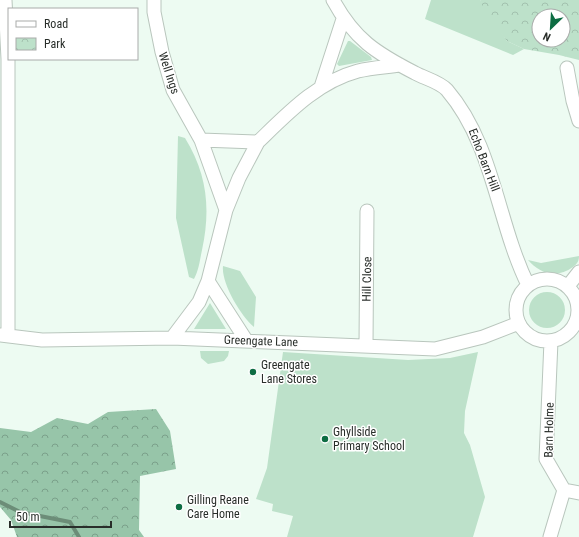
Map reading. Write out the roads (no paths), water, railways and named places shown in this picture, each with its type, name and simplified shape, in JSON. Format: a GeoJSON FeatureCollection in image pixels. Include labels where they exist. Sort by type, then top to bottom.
{"type":"FeatureCollection","features":[{"type":"Feature","properties":{"kind":"street"},"geometry":{"type":"LineString","coordinates":[[4,0],[8,59],[4,335]]}},
{"type":"Feature","properties":{"kind":"street","name":"Well Ings"},"geometry":{"type":"LineString","coordinates":[[154,0],[154,12],[162,52],[173,90],[201,140],[226,210]]}},
{"type":"Feature","properties":{"kind":"street","name":"Echo Barn Hill"},"geometry":{"type":"LineString","coordinates":[[333,0],[343,19],[364,42],[400,65],[446,89],[470,125],[487,166],[506,222],[516,261],[528,285]]}},
{"type":"Feature","properties":{"kind":"street"},"geometry":{"type":"LineString","coordinates":[[321,87],[343,19]]}},
{"type":"Feature","properties":{"kind":"street"},"geometry":{"type":"LineString","coordinates":[[172,338],[199,302],[208,281],[226,210],[239,178],[258,142],[298,104],[321,87],[357,72],[400,65]]}},
{"type":"Feature","properties":{"kind":"street"},"geometry":{"type":"LineString","coordinates":[[567,68],[573,101],[579,121]]}},
{"type":"Feature","properties":{"kind":"street"},"geometry":{"type":"LineString","coordinates":[[201,140],[258,142]]}},
{"type":"Feature","properties":{"kind":"street","name":"Hill Close"},"geometry":{"type":"LineString","coordinates":[[366,346],[367,211]]}},
{"type":"Feature","properties":{"kind":"street"},"geometry":{"type":"LineString","coordinates":[[568,286],[579,272]]}},
{"type":"Feature","properties":{"kind":"street"},"geometry":{"type":"LineString","coordinates":[[551,278],[568,286],[577,301],[578,320],[567,334],[551,341],[541,340],[532,337],[519,324],[516,314],[516,305],[519,295],[528,285],[541,279],[551,278]]}},
{"type":"Feature","properties":{"kind":"street"},"geometry":{"type":"LineString","coordinates":[[208,281],[246,340]]}},
{"type":"Feature","properties":{"kind":"street","name":"Greengate Lane"},"geometry":{"type":"LineString","coordinates":[[4,335],[42,340],[172,338],[435,348],[482,337],[519,324]]}},
{"type":"Feature","properties":{"kind":"street","name":"Barn Holme"},"geometry":{"type":"LineString","coordinates":[[551,341],[546,459],[564,490]]}},
{"type":"Feature","properties":{"kind":"street"},"geometry":{"type":"LineString","coordinates":[[550,537],[564,490],[579,493]]}},
{"type":"Feature","properties":{"kind":"waterway"},"geometry":{"type":"LineString","coordinates":[[0,502],[20,512],[70,522],[79,537]]}},
{"type":"Feature","properties":{"kind":"place","name":"Greengate Lane Stores"},"geometry":{"type":"Point","coordinates":[253,372]}},
{"type":"Feature","properties":{"kind":"place","name":"Ghyllside Primary School"},"geometry":{"type":"Point","coordinates":[325,439]}},
{"type":"Feature","properties":{"kind":"place","name":"Gilling Reane Care Home"},"geometry":{"type":"Point","coordinates":[179,507]}}]}
